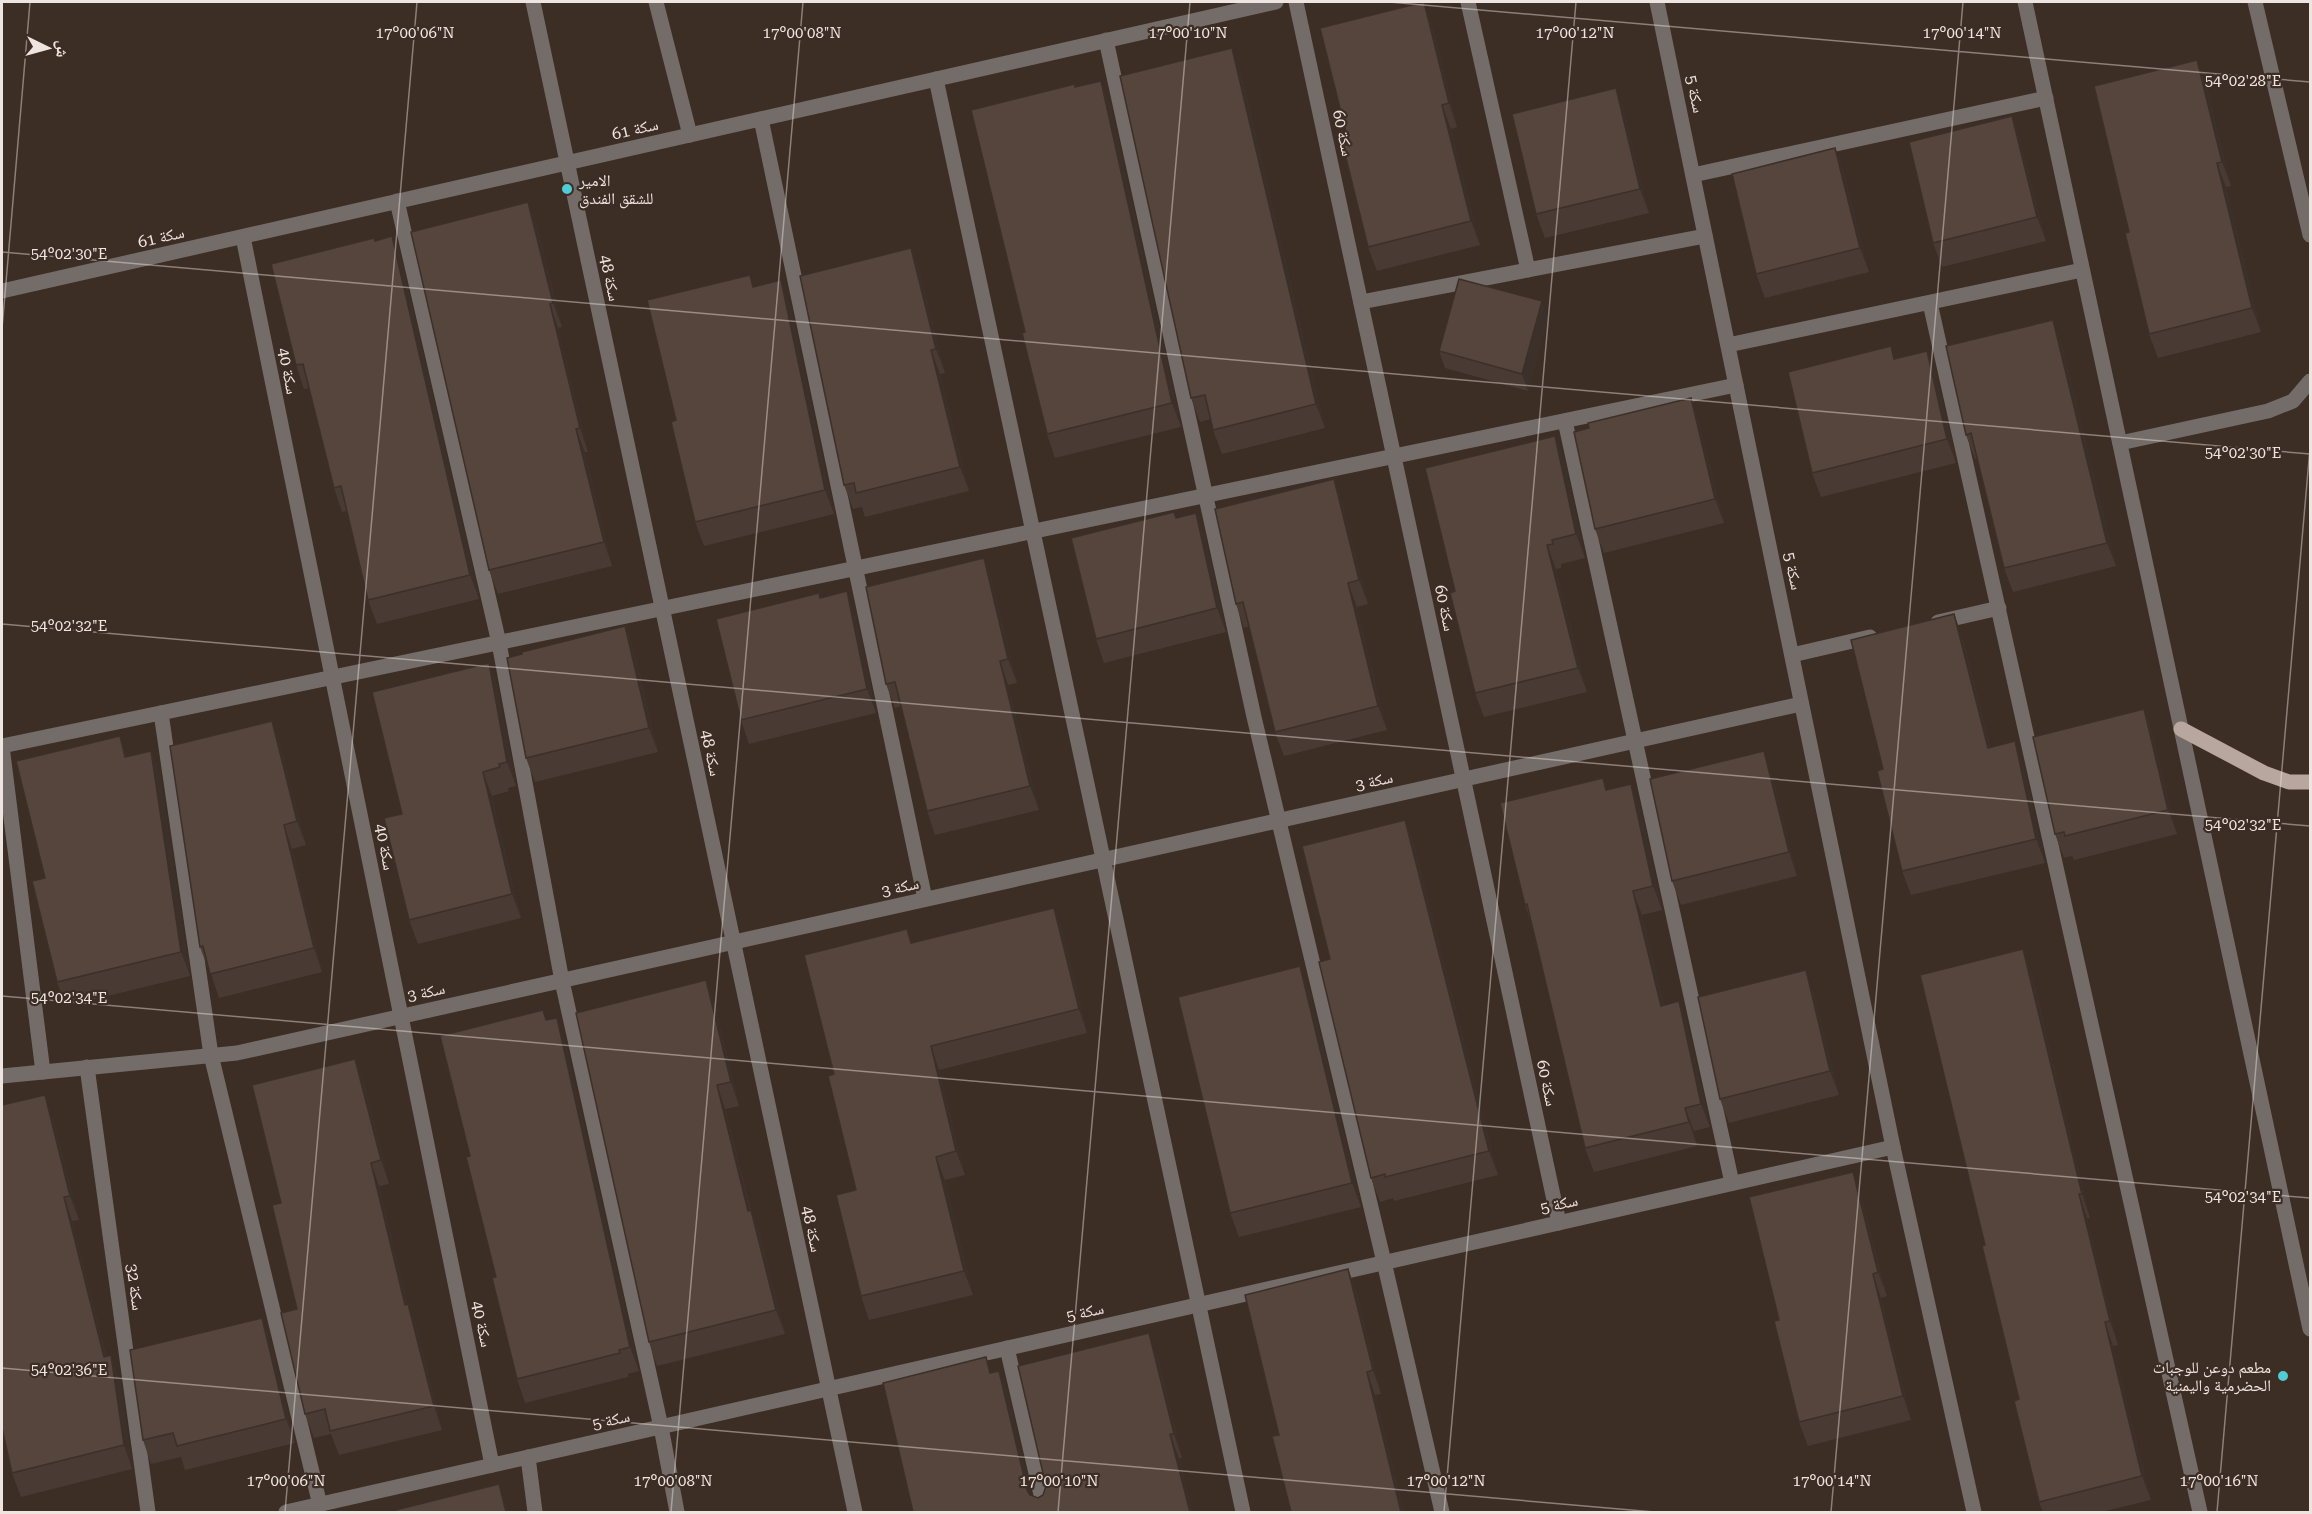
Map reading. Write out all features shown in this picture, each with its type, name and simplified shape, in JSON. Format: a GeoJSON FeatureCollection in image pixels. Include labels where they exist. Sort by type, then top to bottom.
{"type":"FeatureCollection","features":[{"type":"Feature","properties":{"kind":"main road"},"geometry":{"type":"LineString","coordinates":[[2181,729],[2264,773],[2289,782],[2310,782]]}},
{"type":"Feature","properties":{"kind":"street","name":"سكة 48"},"geometry":{"type":"LineString","coordinates":[[533,2],[855,1512]]}},
{"type":"Feature","properties":{"kind":"street"},"geometry":{"type":"LineString","coordinates":[[656,2],[690,135]]}},
{"type":"Feature","properties":{"kind":"street","name":"سكة 61"},"geometry":{"type":"LineString","coordinates":[[2,291],[1276,2]]}},
{"type":"Feature","properties":{"kind":"street","name":"سكة 60"},"geometry":{"type":"LineString","coordinates":[[1296,2],[1559,1223]]}},
{"type":"Feature","properties":{"kind":"street"},"geometry":{"type":"LineString","coordinates":[[1468,2],[1528,270]]}},
{"type":"Feature","properties":{"kind":"street","name":"سكة 5"},"geometry":{"type":"LineString","coordinates":[[1658,2],[1893,1147],[1974,1512]]}},
{"type":"Feature","properties":{"kind":"street"},"geometry":{"type":"LineString","coordinates":[[2025,2],[2310,1329]]}},
{"type":"Feature","properties":{"kind":"street"},"geometry":{"type":"LineString","coordinates":[[2254,2],[2310,235]]}},
{"type":"Feature","properties":{"kind":"street"},"geometry":{"type":"LineString","coordinates":[[1106,40],[1254,717],[1442,1512]]}},
{"type":"Feature","properties":{"kind":"street"},"geometry":{"type":"LineString","coordinates":[[936,79],[1243,1512]]}},
{"type":"Feature","properties":{"kind":"street"},"geometry":{"type":"LineString","coordinates":[[1693,175],[2046,98]]}},
{"type":"Feature","properties":{"kind":"street"},"geometry":{"type":"LineString","coordinates":[[761,118],[925,899]]}},
{"type":"Feature","properties":{"kind":"street"},"geometry":{"type":"LineString","coordinates":[[397,201],[499,643],[562,981],[661,1427],[677,1512]]}},
{"type":"Feature","properties":{"kind":"street"},"geometry":{"type":"LineString","coordinates":[[1361,302],[1705,236]]}},
{"type":"Feature","properties":{"kind":"street","name":"سكة 40"},"geometry":{"type":"LineString","coordinates":[[243,237],[492,1466]]}},
{"type":"Feature","properties":{"kind":"street"},"geometry":{"type":"LineString","coordinates":[[1728,345],[2082,270]]}},
{"type":"Feature","properties":{"kind":"street"},"geometry":{"type":"LineString","coordinates":[[1930,303],[2200,1512]]}},
{"type":"Feature","properties":{"kind":"street"},"geometry":{"type":"LineString","coordinates":[[2120,443],[2268,411],[2293,400],[2310,381]]}},
{"type":"Feature","properties":{"kind":"street"},"geometry":{"type":"LineString","coordinates":[[43,1072],[2,746],[1736,385]]}},
{"type":"Feature","properties":{"kind":"street"},"geometry":{"type":"LineString","coordinates":[[1564,421],[1732,1183]]}},
{"type":"Feature","properties":{"kind":"street"},"geometry":{"type":"LineString","coordinates":[[1918,626],[1999,608]]}},
{"type":"Feature","properties":{"kind":"street"},"geometry":{"type":"LineString","coordinates":[[1792,655],[1884,634]]}},
{"type":"Feature","properties":{"kind":"street","name":"سكة 3"},"geometry":{"type":"LineString","coordinates":[[2,1076],[237,1053],[1801,704]]}},
{"type":"Feature","properties":{"kind":"street"},"geometry":{"type":"LineString","coordinates":[[161,713],[211,1055],[320,1505]]}},
{"type":"Feature","properties":{"kind":"street","name":"سكة 32"},"geometry":{"type":"LineString","coordinates":[[87,1067],[148,1512]]}},
{"type":"Feature","properties":{"kind":"street","name":"سكة 5"},"geometry":{"type":"LineString","coordinates":[[286,1512],[320,1505],[341,1506],[528,1457],[1893,1147]]}},
{"type":"Feature","properties":{"kind":"street"},"geometry":{"type":"LineString","coordinates":[[1007,1348],[1045,1512]]}},
{"type":"Feature","properties":{"kind":"street"},"geometry":{"type":"LineString","coordinates":[[528,1457],[535,1512]]}},
{"type":"Feature","properties":{"kind":"building"},"geometry":{"type":"Polygon","coordinates":[[[1424,2],[1449,103],[1442,105],[1471,221],[1368,247],[1343,146],[1349,144],[1320,28],[1424,2]]]}},
{"type":"Feature","properties":{"kind":"building"},"geometry":{"type":"Polygon","coordinates":[[[1232,48],[1316,404],[1213,430],[1205,395],[1191,398],[1120,76],[1232,48]]]}},
{"type":"Feature","properties":{"kind":"building"},"geometry":{"type":"Polygon","coordinates":[[[2197,60],[2222,162],[2217,163],[2252,308],[2149,334],[2125,233],[2129,232],[2094,86],[2197,60]]]}},
{"type":"Feature","properties":{"kind":"building"},"geometry":{"type":"Polygon","coordinates":[[[1101,81],[1172,403],[1047,434],[1022,333],[1025,332],[971,110],[1075,84],[1075,87],[1101,81]]]}},
{"type":"Feature","properties":{"kind":"building"},"geometry":{"type":"Polygon","coordinates":[[[1616,88],[1640,189],[1536,214],[1512,114],[1616,88]]]}},
{"type":"Feature","properties":{"kind":"building"},"geometry":{"type":"Polygon","coordinates":[[[2012,116],[2037,217],[1933,243],[1909,142],[2012,116]]]}},
{"type":"Feature","properties":{"kind":"building"},"geometry":{"type":"Polygon","coordinates":[[[1835,148],[1860,248],[1756,274],[1732,174],[1835,148]]]}},
{"type":"Feature","properties":{"kind":"building"},"geometry":{"type":"Polygon","coordinates":[[[528,202],[580,428],[576,429],[604,542],[489,570],[411,232],[528,202]]]}},
{"type":"Feature","properties":{"kind":"building"},"geometry":{"type":"Polygon","coordinates":[[[392,236],[470,575],[368,600],[341,486],[334,488],[303,364],[296,365],[271,264],[374,238],[375,241],[392,236]]]}},
{"type":"Feature","properties":{"kind":"building"},"geometry":{"type":"Polygon","coordinates":[[[911,248],[936,349],[931,350],[960,467],[856,493],[854,483],[844,485],[800,276],[911,248]]]}},
{"type":"Feature","properties":{"kind":"building"},"geometry":{"type":"Polygon","coordinates":[[[750,275],[753,287],[781,280],[825,490],[695,522],[671,422],[676,420],[647,300],[750,275]]]}},
{"type":"Feature","properties":{"kind":"building"},"geometry":{"type":"Polygon","coordinates":[[[1459,279],[1542,301],[1522,374],[1439,351],[1459,279]]]}},
{"type":"Feature","properties":{"kind":"building"},"geometry":{"type":"Polygon","coordinates":[[[2053,320],[2107,543],[2004,568],[1971,433],[1966,435],[1946,346],[2053,320]]]}},
{"type":"Feature","properties":{"kind":"building"},"geometry":{"type":"Polygon","coordinates":[[[1891,346],[1894,359],[1927,351],[1947,439],[1812,473],[1788,372],[1891,346]]]}},
{"type":"Feature","properties":{"kind":"building"},"geometry":{"type":"Polygon","coordinates":[[[1691,398],[1715,499],[1595,529],[1574,432],[1589,428],[1588,423],[1691,398]]]}},
{"type":"Feature","properties":{"kind":"building"},"geometry":{"type":"Polygon","coordinates":[[[1555,436],[1576,534],[1552,540],[1553,544],[1547,545],[1578,668],[1475,693],[1450,593],[1455,591],[1425,468],[1555,436]]]}},
{"type":"Feature","properties":{"kind":"building"},"geometry":{"type":"Polygon","coordinates":[[[1334,479],[1359,580],[1348,583],[1378,706],[1275,732],[1243,602],[1236,604],[1215,509],[1334,479]]]}},
{"type":"Feature","properties":{"kind":"building"},"geometry":{"type":"Polygon","coordinates":[[[1174,512],[1176,518],[1196,513],[1217,608],[1096,639],[1071,538],[1174,512]]]}},
{"type":"Feature","properties":{"kind":"building"},"geometry":{"type":"Polygon","coordinates":[[[984,558],[1008,659],[1000,661],[1030,786],[927,811],[895,682],[886,684],[866,587],[984,558]]]}},
{"type":"Feature","properties":{"kind":"building"},"geometry":{"type":"Polygon","coordinates":[[[847,591],[867,689],[741,720],[716,619],[819,593],[820,598],[847,591]]]}},
{"type":"Feature","properties":{"kind":"building"},"geometry":{"type":"Polygon","coordinates":[[[1954,614],[1988,748],[2015,741],[2036,839],[1902,871],[1877,771],[1883,769],[1851,640],[1954,614]]]}},
{"type":"Feature","properties":{"kind":"building"},"geometry":{"type":"Polygon","coordinates":[[[625,626],[649,728],[526,758],[507,658],[522,654],[522,652],[625,626]]]}},
{"type":"Feature","properties":{"kind":"building"},"geometry":{"type":"Polygon","coordinates":[[[489,663],[507,762],[499,764],[500,767],[483,772],[512,894],[409,920],[384,818],[402,814],[372,692],[489,663]]]}},
{"type":"Feature","properties":{"kind":"building"},"geometry":{"type":"Polygon","coordinates":[[[2144,709],[2168,810],[2065,836],[2064,832],[2055,834],[2033,737],[2144,709]]]}},
{"type":"Feature","properties":{"kind":"building"},"geometry":{"type":"Polygon","coordinates":[[[272,721],[297,821],[284,825],[314,948],[210,974],[203,946],[200,947],[170,746],[272,721]]]}},
{"type":"Feature","properties":{"kind":"building"},"geometry":{"type":"Polygon","coordinates":[[[120,736],[125,757],[151,751],[181,952],[57,982],[32,881],[45,878],[16,761],[120,736]]]}},
{"type":"Feature","properties":{"kind":"building"},"geometry":{"type":"Polygon","coordinates":[[[1764,751],[1789,852],[1672,881],[1650,779],[1764,751]]]}},
{"type":"Feature","properties":{"kind":"building"},"geometry":{"type":"Polygon","coordinates":[[[1603,778],[1606,790],[1631,784],[1653,886],[1633,891],[1661,1006],[1679,1001],[1701,1104],[1685,1108],[1689,1122],[1585,1148],[1527,904],[1525,905],[1500,803],[1603,778]]]}},
{"type":"Feature","properties":{"kind":"building"},"geometry":{"type":"Polygon","coordinates":[[[1405,820],[1489,1151],[1385,1177],[1385,1174],[1371,1178],[1319,962],[1330,959],[1302,846],[1405,820]]]}},
{"type":"Feature","properties":{"kind":"building"},"geometry":{"type":"Polygon","coordinates":[[[1054,908],[1079,1009],[931,1046],[956,1151],[936,1157],[964,1271],[861,1296],[836,1195],[856,1190],[828,1076],[834,1074],[804,955],[907,929],[911,943],[1054,908]]]}},
{"type":"Feature","properties":{"kind":"building"},"geometry":{"type":"Polygon","coordinates":[[[2023,949],[2082,1194],[2079,1194],[2110,1321],[2105,1322],[2142,1476],[2039,1502],[2014,1401],[2019,1399],[1982,1246],[1985,1245],[1920,975],[2023,949]]]}},
{"type":"Feature","properties":{"kind":"building"},"geometry":{"type":"Polygon","coordinates":[[[1300,966],[1352,1183],[1230,1213],[1178,997],[1300,966]]]}},
{"type":"Feature","properties":{"kind":"building"},"geometry":{"type":"Polygon","coordinates":[[[1806,970],[1830,1071],[1720,1099],[1698,997],[1806,970]]]}},
{"type":"Feature","properties":{"kind":"building"},"geometry":{"type":"Polygon","coordinates":[[[706,980],[731,1082],[717,1085],[748,1211],[751,1210],[776,1310],[649,1342],[576,1013],[706,980]]]}},
{"type":"Feature","properties":{"kind":"building"},"geometry":{"type":"Polygon","coordinates":[[[543,1010],[546,1020],[557,1018],[630,1347],[619,1350],[620,1353],[517,1379],[492,1278],[496,1277],[466,1157],[470,1156],[440,1036],[543,1010]]]}},
{"type":"Feature","properties":{"kind":"building"},"geometry":{"type":"Polygon","coordinates":[[[355,1059],[381,1160],[371,1163],[405,1305],[408,1304],[434,1406],[330,1431],[325,1409],[305,1414],[281,1313],[297,1309],[272,1205],[281,1203],[252,1085],[355,1059]]]}},
{"type":"Feature","properties":{"kind":"building"},"geometry":{"type":"Polygon","coordinates":[[[45,1095],[70,1196],[64,1197],[104,1357],[111,1355],[124,1445],[12,1473],[2,1428],[2,1105],[45,1095]]]}},
{"type":"Feature","properties":{"kind":"building"},"geometry":{"type":"Polygon","coordinates":[[[1853,1172],[1878,1272],[1873,1274],[1903,1396],[1799,1422],[1774,1321],[1779,1320],[1749,1197],[1853,1172]]]}},
{"type":"Feature","properties":{"kind":"building"},"geometry":{"type":"Polygon","coordinates":[[[1348,1269],[1373,1370],[1367,1372],[1401,1512],[1291,1512],[1272,1436],[1279,1435],[1245,1295],[1348,1269]]]}},
{"type":"Feature","properties":{"kind":"building"},"geometry":{"type":"Polygon","coordinates":[[[262,1318],[286,1419],[177,1446],[173,1433],[143,1440],[130,1350],[262,1318]]]}},
{"type":"Feature","properties":{"kind":"building"},"geometry":{"type":"Polygon","coordinates":[[[1149,1333],[1174,1434],[1170,1434],[1190,1512],[913,1512],[883,1383],[986,1357],[990,1373],[999,1371],[1027,1490],[1030,1495],[1038,1498],[1043,1495],[1046,1486],[1018,1366],[1149,1333]]]}},
{"type":"Feature","properties":{"kind":"building"},"geometry":{"type":"Polygon","coordinates":[[[499,1484],[506,1512],[397,1512],[396,1510],[499,1484]]]}},
{"type":"Feature","properties":{"kind":"place","name":"الامير للشقق الفندق"},"geometry":{"type":"Point","coordinates":[567,189]}},
{"type":"Feature","properties":{"kind":"place","name":"مطعم دوعن للوجبات الحضرمية واليمنية"},"geometry":{"type":"Point","coordinates":[2283,1376]}}]}
